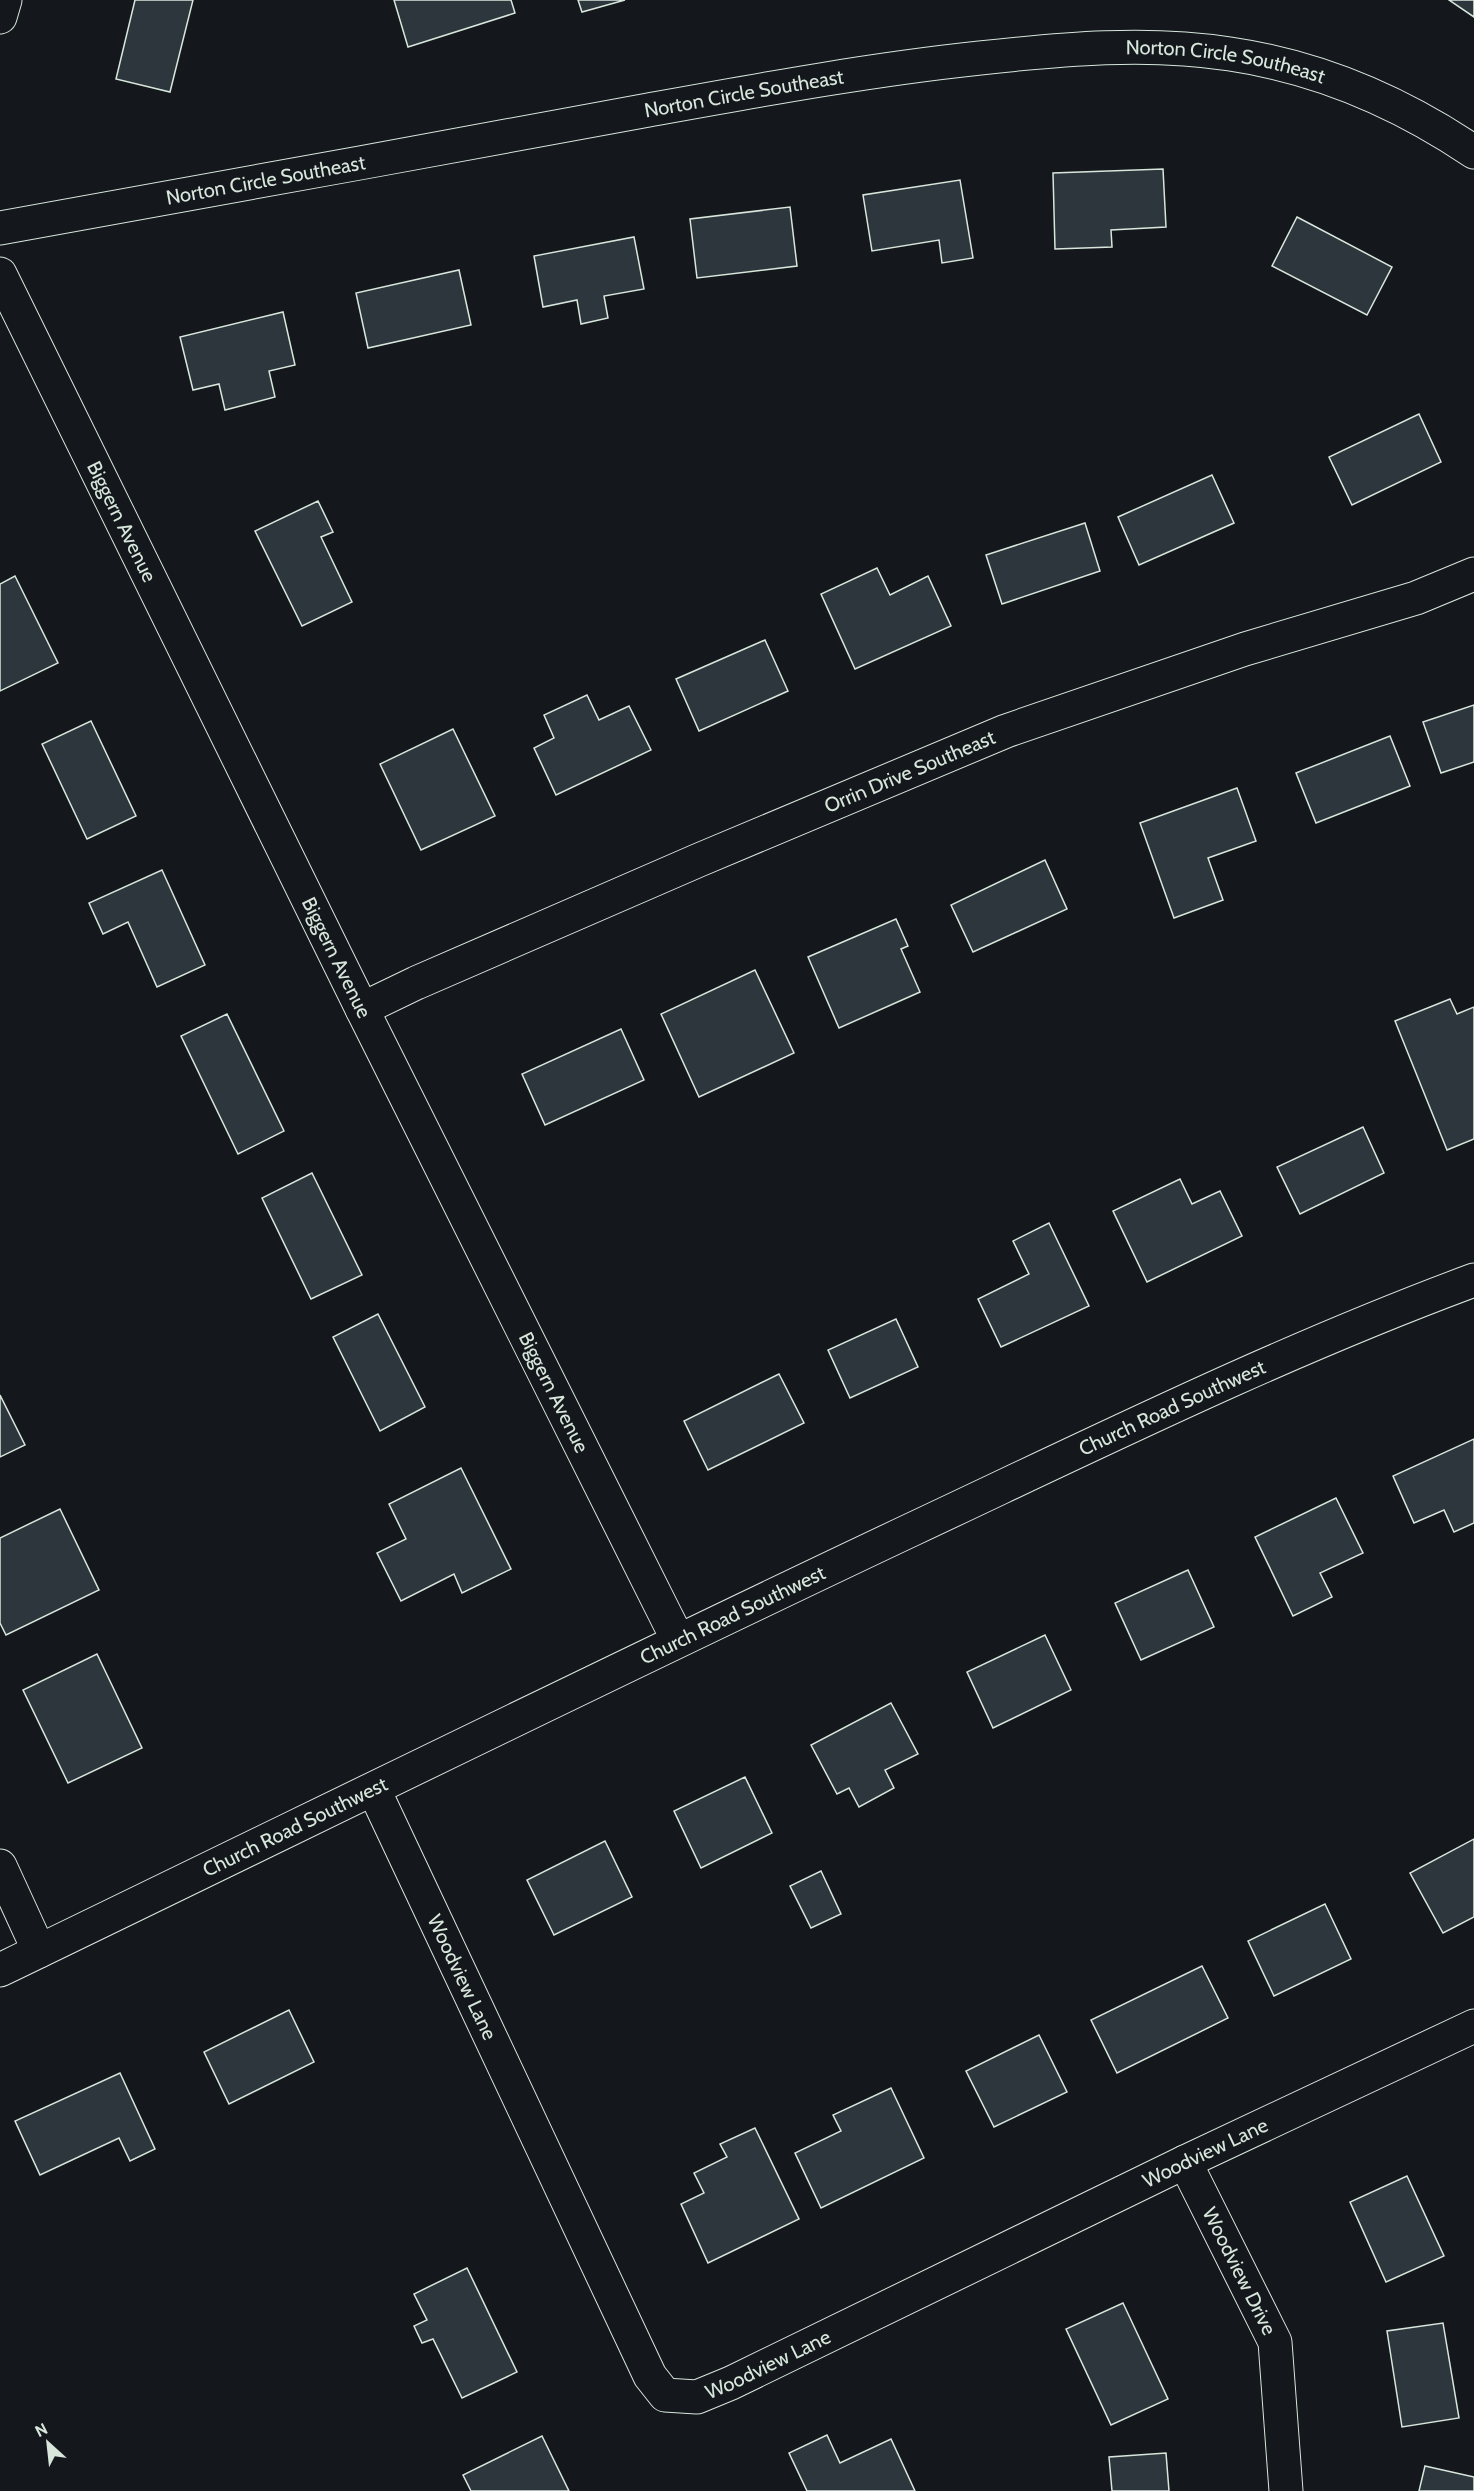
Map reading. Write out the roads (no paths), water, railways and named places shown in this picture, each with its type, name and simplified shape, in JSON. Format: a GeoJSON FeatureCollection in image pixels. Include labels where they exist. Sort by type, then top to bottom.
{"type":"FeatureCollection","features":[{"type":"Feature","properties":{"kind":"street"},"geometry":{"type":"LineString","coordinates":[[0,17],[5,0]]}},
{"type":"Feature","properties":{"kind":"street","name":"Norton Circle Southeast"},"geometry":{"type":"LineString","coordinates":[[0,228],[727,96],[929,64],[1075,47],[1151,47],[1229,53],[1308,70],[1381,98],[1444,132],[1474,152]]}},
{"type":"Feature","properties":{"kind":"street","name":"Biggern Avenue"},"geometry":{"type":"LineString","coordinates":[[0,274],[362,1009],[678,1640]]}},
{"type":"Feature","properties":{"kind":"street","name":"Orrin Drive Southeast"},"geometry":{"type":"LineString","coordinates":[[362,1009],[416,983],[699,860],[1006,731],[1245,649],[1416,598],[1474,574]]}},
{"type":"Feature","properties":{"kind":"street","name":"Church Road Southwest"},"geometry":{"type":"LineString","coordinates":[[0,1970],[374,1790],[678,1640],[1239,1377],[1474,1280]]}},
{"type":"Feature","properties":{"kind":"street","name":"Woodview Lane"},"geometry":{"type":"LineString","coordinates":[[374,1790],[650,2376],[665,2395],[697,2397],[731,2383],[1185,2162],[1474,2026]]}},
{"type":"Feature","properties":{"kind":"street"},"geometry":{"type":"LineString","coordinates":[[0,1866],[39,1951]]}},
{"type":"Feature","properties":{"kind":"street","name":"Woodview Drive"},"geometry":{"type":"LineString","coordinates":[[1185,2162],[1275,2342],[1286,2491]]}}]}
